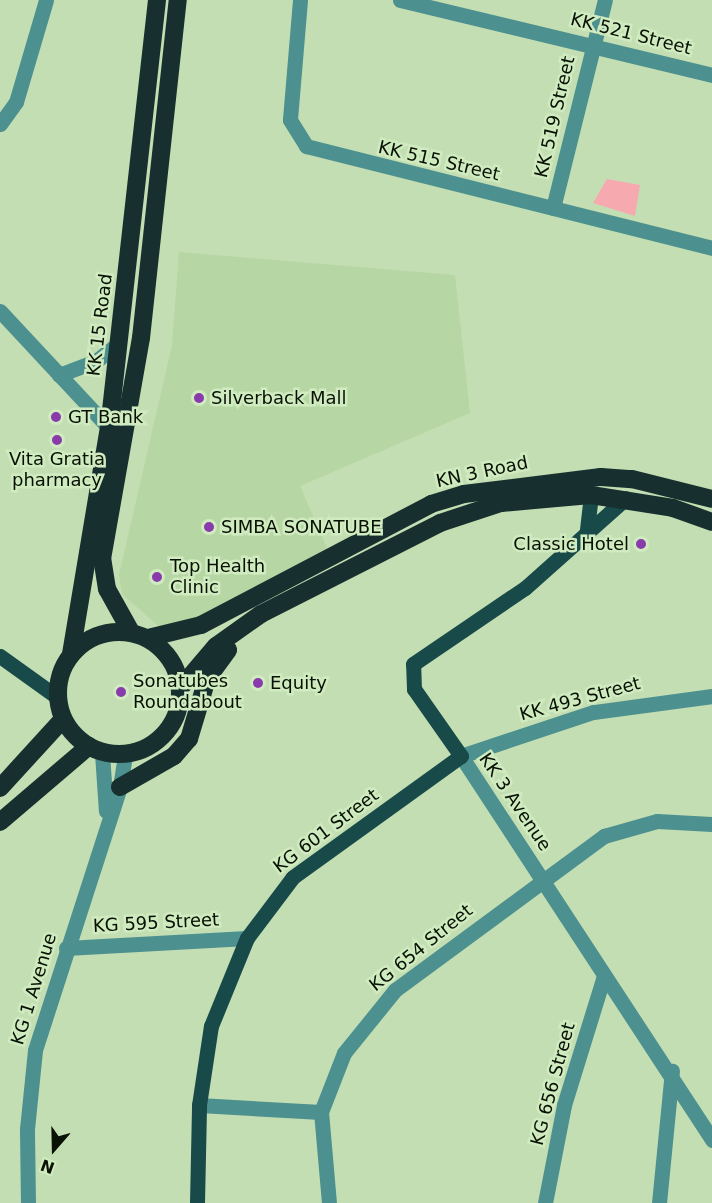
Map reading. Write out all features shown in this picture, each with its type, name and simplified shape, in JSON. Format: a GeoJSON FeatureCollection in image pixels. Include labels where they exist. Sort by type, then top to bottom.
{"type":"FeatureCollection","features":[{"type":"Feature","properties":{"kind":"highway","name":"KK 15 Road"},"geometry":{"type":"LineString","coordinates":[[71,654],[109,428],[158,0]]}},
{"type":"Feature","properties":{"kind":"highway"},"geometry":{"type":"LineString","coordinates":[[131,632],[107,589],[102,559],[141,338],[178,0]]}},
{"type":"Feature","properties":{"kind":"highway","name":"KN 3 Road"},"geometry":{"type":"LineString","coordinates":[[253,612],[431,504],[464,494],[563,478],[632,479],[712,499]]}},
{"type":"Feature","properties":{"kind":"highway","name":"KN 3 Road"},"geometry":{"type":"LineString","coordinates":[[253,612],[440,523],[501,503],[591,495],[626,498],[712,522]]}},
{"type":"Feature","properties":{"kind":"highway"},"geometry":{"type":"LineString","coordinates":[[148,638],[253,612]]}},
{"type":"Feature","properties":{"kind":"highway"},"geometry":{"type":"LineString","coordinates":[[181,687],[170,659],[148,638],[131,632],[88,639],[71,654],[60,674],[57,697],[63,719],[96,749],[125,755],[158,742],[172,725],[181,687],[216,646],[253,612]]}},
{"type":"Feature","properties":{"kind":"highway"},"geometry":{"type":"LineString","coordinates":[[120,787],[174,756],[189,739],[207,679],[253,612]]}},
{"type":"Feature","properties":{"kind":"highway"},"geometry":{"type":"LineString","coordinates":[[0,788],[63,719]]}},
{"type":"Feature","properties":{"kind":"highway"},"geometry":{"type":"LineString","coordinates":[[0,822],[15,805],[96,749]]}},
{"type":"Feature","properties":{"kind":"main road"},"geometry":{"type":"LineString","coordinates":[[586,538],[591,495]]}},
{"type":"Feature","properties":{"kind":"main road","name":"KK 3 Avenue"},"geometry":{"type":"LineString","coordinates":[[461,756],[414,689],[413,664],[525,588],[586,538],[626,498]]}},
{"type":"Feature","properties":{"kind":"main road"},"geometry":{"type":"LineString","coordinates":[[0,656],[57,697]]}},
{"type":"Feature","properties":{"kind":"main road","name":"KG 601 Street"},"geometry":{"type":"LineString","coordinates":[[197,1203],[199,1105],[212,1026],[247,938],[293,877],[461,756]]}},
{"type":"Feature","properties":{"kind":"street"},"geometry":{"type":"LineString","coordinates":[[0,124],[16,102],[46,0]]}},
{"type":"Feature","properties":{"kind":"street","name":"KK 515 Street"},"geometry":{"type":"LineString","coordinates":[[300,0],[290,120],[306,146],[712,248]]}},
{"type":"Feature","properties":{"kind":"street","name":"KK 521 Street"},"geometry":{"type":"LineString","coordinates":[[400,0],[593,44],[712,75]]}},
{"type":"Feature","properties":{"kind":"street","name":"KK 519 Street"},"geometry":{"type":"LineString","coordinates":[[553,208],[605,0]]}},
{"type":"Feature","properties":{"kind":"street"},"geometry":{"type":"LineString","coordinates":[[0,311],[109,428]]}},
{"type":"Feature","properties":{"kind":"street"},"geometry":{"type":"LineString","coordinates":[[59,375],[96,361],[119,343]]}},
{"type":"Feature","properties":{"kind":"street","name":"KK 493 Street"},"geometry":{"type":"LineString","coordinates":[[461,756],[593,712],[712,696]]}},
{"type":"Feature","properties":{"kind":"street","name":"KG 1 Avenue"},"geometry":{"type":"LineString","coordinates":[[96,749],[105,826]]}},
{"type":"Feature","properties":{"kind":"street","name":"KG 1 Avenue"},"geometry":{"type":"LineString","coordinates":[[28,1203],[27,1129],[35,1050],[105,826],[120,787],[125,755]]}},
{"type":"Feature","properties":{"kind":"street","name":"KK 3 Avenue"},"geometry":{"type":"LineString","coordinates":[[461,756],[542,877],[604,976],[672,1071],[712,1140]]}},
{"type":"Feature","properties":{"kind":"street","name":"KG 654 Street"},"geometry":{"type":"LineString","coordinates":[[329,1203],[321,1112],[344,1053],[369,1018],[395,990],[542,877],[604,836],[657,821],[712,824]]}},
{"type":"Feature","properties":{"kind":"street","name":"KG 595 Street"},"geometry":{"type":"LineString","coordinates":[[66,948],[247,938]]}},
{"type":"Feature","properties":{"kind":"street","name":"KG 656 Street"},"geometry":{"type":"LineString","coordinates":[[545,1203],[564,1106],[604,976]]}},
{"type":"Feature","properties":{"kind":"street"},"geometry":{"type":"LineString","coordinates":[[658,1203],[672,1071]]}},
{"type":"Feature","properties":{"kind":"street"},"geometry":{"type":"LineString","coordinates":[[199,1105],[321,1112]]}},
{"type":"Feature","properties":{"kind":"shaded area"},"geometry":{"type":"Polygon","coordinates":[[[607,179],[640,185],[635,216],[593,203],[607,179]]]}},
{"type":"Feature","properties":{"kind":"shaded area"},"geometry":{"type":"Polygon","coordinates":[[[179,252],[455,275],[470,413],[300,486],[330,555],[222,615],[162,629],[122,594],[119,575],[172,345],[179,252]]]}},
{"type":"Feature","properties":{"kind":"place","name":"Silverback Mall"},"geometry":{"type":"Point","coordinates":[199,398]}},
{"type":"Feature","properties":{"kind":"place","name":"GT Bank"},"geometry":{"type":"Point","coordinates":[56,417]}},
{"type":"Feature","properties":{"kind":"place","name":"Vita Gratia pharmacy"},"geometry":{"type":"Point","coordinates":[57,440]}},
{"type":"Feature","properties":{"kind":"place","name":"SIMBA SONATUBE"},"geometry":{"type":"Point","coordinates":[209,527]}},
{"type":"Feature","properties":{"kind":"place","name":"Classic Hotel"},"geometry":{"type":"Point","coordinates":[641,544]}},
{"type":"Feature","properties":{"kind":"place","name":"Top Health Clinic"},"geometry":{"type":"Point","coordinates":[157,577]}},
{"type":"Feature","properties":{"kind":"place","name":"Equity"},"geometry":{"type":"Point","coordinates":[258,683]}},
{"type":"Feature","properties":{"kind":"place","name":"Sonatubes Roundabout"},"geometry":{"type":"Point","coordinates":[121,692]}}]}
